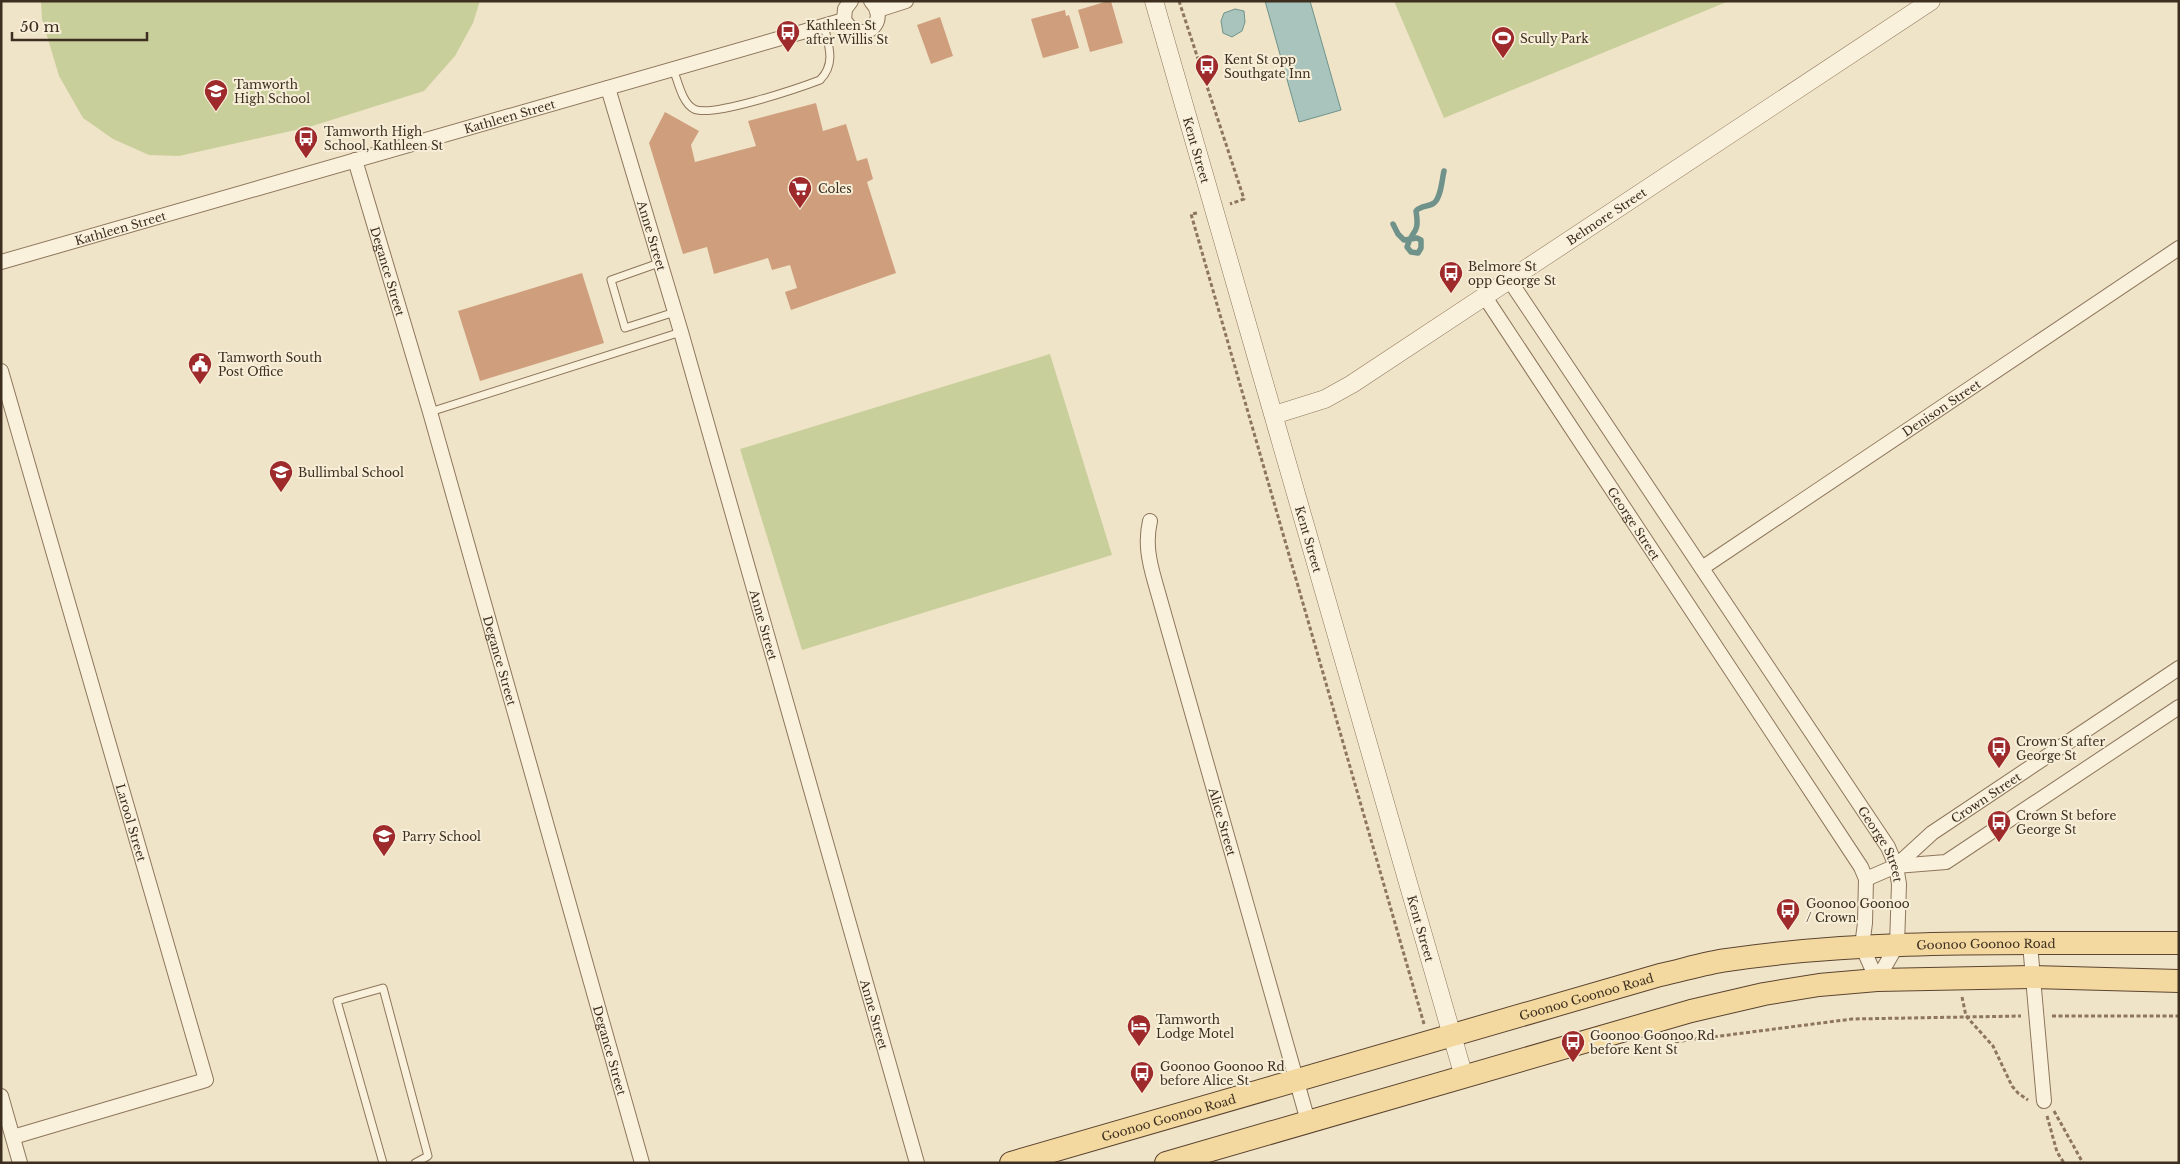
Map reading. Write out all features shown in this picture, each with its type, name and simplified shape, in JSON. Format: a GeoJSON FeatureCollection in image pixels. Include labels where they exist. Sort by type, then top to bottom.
{"type":"FeatureCollection","features":[{"type":"Feature","properties":{"kind":"main road","name":"Goonoo Goonoo Road"},"geometry":{"type":"LineString","coordinates":[[1011,1163],[1660,975],[1725,960],[1795,951],[1862,946],[2179,943]]}},
{"type":"Feature","properties":{"kind":"main road"},"geometry":{"type":"LineString","coordinates":[[1166,1163],[1665,1018],[1764,994],[1819,985],[1877,980],[2032,978],[2179,981]]}},
{"type":"Feature","properties":{"kind":"street"},"geometry":{"type":"LineString","coordinates":[[851,1],[845,9],[844,20],[857,33],[873,29],[878,20],[874,5],[906,1]]}},
{"type":"Feature","properties":{"kind":"street","name":"Kent Street"},"geometry":{"type":"LineString","coordinates":[[1154,1],[1464,1077]]}},
{"type":"Feature","properties":{"kind":"street","name":"Belmore Street"},"geometry":{"type":"LineString","coordinates":[[1274,415],[1325,399],[1338,392],[1510,281],[1931,1]]}},
{"type":"Feature","properties":{"kind":"street","name":"Kathleen Street"},"geometry":{"type":"LineString","coordinates":[[1,262],[844,20]]}},
{"type":"Feature","properties":{"kind":"street","name":"Anne Street"},"geometry":{"type":"LineString","coordinates":[[608,88],[681,332],[917,1163]]}},
{"type":"Feature","properties":{"kind":"street","name":"Degance Street"},"geometry":{"type":"LineString","coordinates":[[355,160],[430,412],[642,1163]]}},
{"type":"Feature","properties":{"kind":"street","name":"Denison Street"},"geometry":{"type":"LineString","coordinates":[[1702,568],[2179,248]]}},
{"type":"Feature","properties":{"kind":"street","name":"George Street"},"geometry":{"type":"LineString","coordinates":[[1510,281],[1888,847],[1896,866],[1899,901],[1897,945],[1877,980]]}},
{"type":"Feature","properties":{"kind":"street","name":"George Street"},"geometry":{"type":"LineString","coordinates":[[1485,297],[1854,856],[1866,879],[1865,923],[1862,946]]}},
{"type":"Feature","properties":{"kind":"street","name":"Larool Street"},"geometry":{"type":"LineString","coordinates":[[1,371],[206,1080],[13,1137]]}},
{"type":"Feature","properties":{"kind":"street","name":"Alice Street"},"geometry":{"type":"LineString","coordinates":[[1150,521],[1147,536],[1152,573],[1308,1121]]}},
{"type":"Feature","properties":{"kind":"street","name":"Crown Street"},"geometry":{"type":"LineString","coordinates":[[1896,866],[1932,833],[2179,668]]}},
{"type":"Feature","properties":{"kind":"street","name":"Crown Street"},"geometry":{"type":"LineString","coordinates":[[1866,879],[1896,866],[1946,862],[2179,707]]}},
{"type":"Feature","properties":{"kind":"street"},"geometry":{"type":"LineString","coordinates":[[2030,944],[2044,1100]]}},
{"type":"Feature","properties":{"kind":"street"},"geometry":{"type":"LineString","coordinates":[[1862,946],[1877,980]]}},
{"type":"Feature","properties":{"kind":"street"},"geometry":{"type":"LineString","coordinates":[[1,1096],[20,1163]]}},
{"type":"Feature","properties":{"kind":"lane"},"geometry":{"type":"LineString","coordinates":[[673,69],[686,100],[692,108],[702,112],[723,109],[820,80],[826,74],[830,63],[830,53],[824,26]]}},
{"type":"Feature","properties":{"kind":"lane"},"geometry":{"type":"LineString","coordinates":[[659,263],[611,280],[625,328],[675,312]]}},
{"type":"Feature","properties":{"kind":"lane"},"geometry":{"type":"LineString","coordinates":[[430,412],[681,332]]}},
{"type":"Feature","properties":{"kind":"lane"},"geometry":{"type":"LineString","coordinates":[[383,1163],[337,1001],[383,988],[428,1156],[415,1163]]}},
{"type":"Feature","properties":{"kind":"path"},"geometry":{"type":"LineString","coordinates":[[1179,1],[1244,199],[1214,208]]}},
{"type":"Feature","properties":{"kind":"path"},"geometry":{"type":"LineString","coordinates":[[1191,214],[1428,1042]]}},
{"type":"Feature","properties":{"kind":"path"},"geometry":{"type":"LineString","coordinates":[[1959,978],[1966,1016],[1993,1046],[2012,1086],[2018,1093],[2030,1101],[2044,1100],[2049,1102],[2083,1163]]}},
{"type":"Feature","properties":{"kind":"path"},"geometry":{"type":"LineString","coordinates":[[1665,1018],[1674,1042],[1852,1019],[1966,1016],[2179,1016]]}},
{"type":"Feature","properties":{"kind":"path"},"geometry":{"type":"LineString","coordinates":[[2044,1100],[2057,1152],[2064,1163]]}},
{"type":"Feature","properties":{"kind":"green space"},"geometry":{"type":"Polygon","coordinates":[[[41,1],[480,1],[473,23],[455,56],[424,91],[309,127],[179,156],[149,155],[113,139],[83,118],[59,76],[42,19],[41,1]]]}},
{"type":"Feature","properties":{"kind":"green space","name":"Scully Park"},"geometry":{"type":"Polygon","coordinates":[[[1394,1],[1729,1],[1444,118],[1394,1]]]}},
{"type":"Feature","properties":{"kind":"green space"},"geometry":{"type":"Polygon","coordinates":[[[1050,354],[1112,555],[802,650],[740,449],[1050,354]]]}},
{"type":"Feature","properties":{"kind":"water"},"geometry":{"type":"Polygon","coordinates":[[[1265,1],[1310,1],[1341,110],[1299,122],[1265,1]]]}},
{"type":"Feature","properties":{"kind":"water"},"geometry":{"type":"Polygon","coordinates":[[[1235,9],[1244,11],[1245,22],[1242,31],[1232,37],[1223,33],[1221,21],[1224,13],[1235,9]]]}},
{"type":"Feature","properties":{"kind":"building"},"geometry":{"type":"Polygon","coordinates":[[[1111,1],[1123,43],[1090,52],[1078,10],[1111,1]]]}},
{"type":"Feature","properties":{"kind":"building"},"geometry":{"type":"Polygon","coordinates":[[[1065,10],[1066,16],[1069,15],[1079,48],[1043,58],[1031,19],[1065,10]]]}},
{"type":"Feature","properties":{"kind":"building"},"geometry":{"type":"Polygon","coordinates":[[[940,17],[953,56],[931,64],[917,25],[940,17]]]}},
{"type":"Feature","properties":{"kind":"building"},"geometry":{"type":"Polygon","coordinates":[[[816,103],[823,131],[846,124],[857,161],[867,158],[873,179],[867,182],[896,273],[791,310],[785,292],[797,288],[790,265],[772,270],[768,258],[714,274],[707,247],[683,254],[649,143],[665,112],[699,131],[691,145],[695,162],[756,146],[748,121],[816,103]]]}},
{"type":"Feature","properties":{"kind":"building"},"geometry":{"type":"Polygon","coordinates":[[[582,273],[604,343],[480,381],[458,311],[582,273]]]}},
{"type":"Feature","properties":{"kind":"waterway"},"geometry":{"type":"LineString","coordinates":[[1393,224],[1398,234],[1404,240],[1417,238],[1421,240],[1421,248],[1418,253],[1411,252],[1407,247],[1409,241],[1411,237],[1415,231],[1417,225],[1416,211],[1436,201],[1440,193],[1444,171]]}},
{"type":"Feature","properties":{"kind":"place","name":"Kathleen St after Willis St"},"geometry":{"type":"Point","coordinates":[788,53]}},
{"type":"Feature","properties":{"kind":"place","name":"Scully Park"},"geometry":{"type":"Point","coordinates":[1503,59]}},
{"type":"Feature","properties":{"kind":"place","name":"Kent St opp Southgate Inn"},"geometry":{"type":"Point","coordinates":[1207,87]}},
{"type":"Feature","properties":{"kind":"place","name":"Tamworth High School"},"geometry":{"type":"Point","coordinates":[216,112]}},
{"type":"Feature","properties":{"kind":"place","name":"Tamworth High School, Kathleen St"},"geometry":{"type":"Point","coordinates":[306,159]}},
{"type":"Feature","properties":{"kind":"place","name":"Coles"},"geometry":{"type":"Point","coordinates":[800,209]}},
{"type":"Feature","properties":{"kind":"place","name":"Belmore St opp George St"},"geometry":{"type":"Point","coordinates":[1451,294]}},
{"type":"Feature","properties":{"kind":"place","name":"Tamworth South Post Office"},"geometry":{"type":"Point","coordinates":[200,385]}},
{"type":"Feature","properties":{"kind":"place","name":"Bullimbal School"},"geometry":{"type":"Point","coordinates":[281,493]}},
{"type":"Feature","properties":{"kind":"place","name":"Crown St after George St"},"geometry":{"type":"Point","coordinates":[1999,769]}},
{"type":"Feature","properties":{"kind":"place","name":"Crown St before George St"},"geometry":{"type":"Point","coordinates":[1999,843]}},
{"type":"Feature","properties":{"kind":"place","name":"Parry School"},"geometry":{"type":"Point","coordinates":[384,857]}},
{"type":"Feature","properties":{"kind":"place","name":"Goonoo Goonoo / Crown"},"geometry":{"type":"Point","coordinates":[1788,931]}},
{"type":"Feature","properties":{"kind":"place","name":"Tamworth Lodge Motel"},"geometry":{"type":"Point","coordinates":[1139,1047]}},
{"type":"Feature","properties":{"kind":"place","name":"Goonoo Goonoo Rd before Kent St"},"geometry":{"type":"Point","coordinates":[1573,1063]}},
{"type":"Feature","properties":{"kind":"place","name":"Goonoo Goonoo Rd before Alice St"},"geometry":{"type":"Point","coordinates":[1142,1094]}}]}
